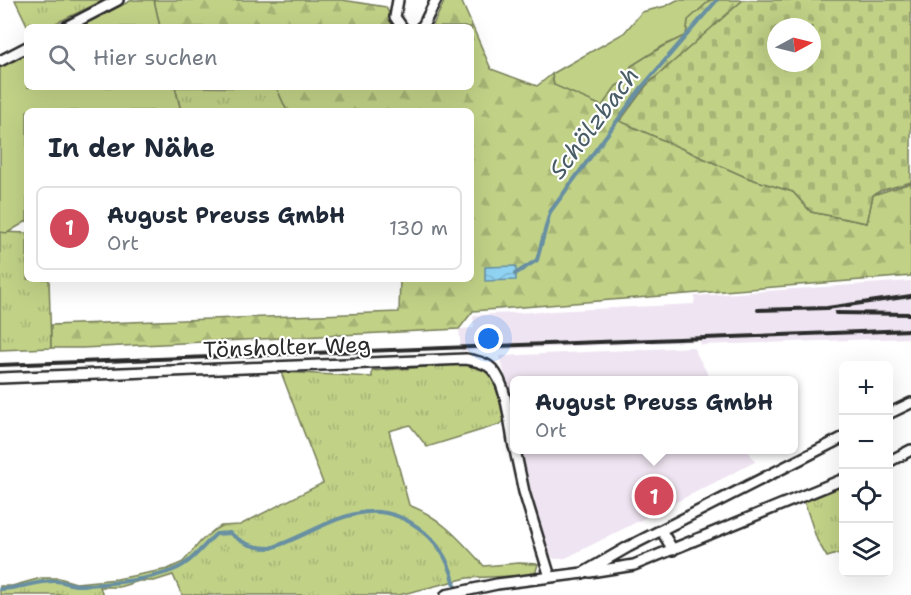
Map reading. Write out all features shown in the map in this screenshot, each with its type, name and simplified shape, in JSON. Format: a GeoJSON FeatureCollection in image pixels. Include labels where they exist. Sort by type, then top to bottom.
{"type":"FeatureCollection","features":[{"type":"Feature","properties":{"kind":"street"},"geometry":{"type":"LineString","coordinates":[[72,24],[118,0]]}},
{"type":"Feature","properties":{"kind":"street"},"geometry":{"type":"LineString","coordinates":[[398,0],[395,17],[400,24]]}},
{"type":"Feature","properties":{"kind":"street"},"geometry":{"type":"LineString","coordinates":[[424,24],[436,0]]}},
{"type":"Feature","properties":{"kind":"street"},"geometry":{"type":"LineString","coordinates":[[0,61],[24,49]]}},
{"type":"Feature","properties":{"kind":"street","name":"Tönsholter Weg"},"geometry":{"type":"LineString","coordinates":[[0,378],[466,359],[488,366],[500,380],[510,425]]}},
{"type":"Feature","properties":{"kind":"street"},"geometry":{"type":"LineString","coordinates":[[893,412],[911,403]]}},
{"type":"Feature","properties":{"kind":"street"},"geometry":{"type":"LineString","coordinates":[[583,573],[661,530],[839,439]]}},
{"type":"Feature","properties":{"kind":"street"},"geometry":{"type":"LineString","coordinates":[[893,459],[911,450]]}},
{"type":"Feature","properties":{"kind":"street","name":"Tönsholter Weg"},"geometry":{"type":"LineString","coordinates":[[516,454],[524,492],[550,577]]}},
{"type":"Feature","properties":{"kind":"street"},"geometry":{"type":"LineString","coordinates":[[446,595],[497,584],[634,565],[839,481]]}},
{"type":"Feature","properties":{"kind":"street"},"geometry":{"type":"LineString","coordinates":[[661,530],[673,550]]}},
{"type":"Feature","properties":{"kind":"shaded area"},"geometry":{"type":"Polygon","coordinates":[[[911,281],[911,338],[701,345],[700,341],[461,351],[459,329],[474,328],[473,315],[694,304],[695,296],[911,281]]]}},
{"type":"Feature","properties":{"kind":"shaded area"},"geometry":{"type":"Polygon","coordinates":[[[693,347],[709,376],[510,376],[510,395],[500,356],[693,347]]]}},
{"type":"Feature","properties":{"kind":"shaded area"},"geometry":{"type":"Polygon","coordinates":[[[523,454],[750,454],[755,462],[566,558],[555,559],[550,556],[531,494],[523,454]]]}},
{"type":"Feature","properties":{"kind":"green space"},"geometry":{"type":"Polygon","coordinates":[[[15,0],[104,0],[54,24],[27,24],[15,0]]]}},
{"type":"Feature","properties":{"kind":"green space"},"geometry":{"type":"Polygon","coordinates":[[[132,0],[154,0],[159,24],[85,24],[132,0]]]}},
{"type":"Feature","properties":{"kind":"green space"},"geometry":{"type":"Polygon","coordinates":[[[154,0],[342,0],[386,7],[394,24],[159,24],[154,0]]]}},
{"type":"Feature","properties":{"kind":"green space"},"geometry":{"type":"Polygon","coordinates":[[[445,0],[461,0],[471,24],[433,24],[445,0]]]}},
{"type":"Feature","properties":{"kind":"green space"},"geometry":{"type":"Polygon","coordinates":[[[677,0],[710,0],[688,20],[686,35],[631,66],[627,80],[616,86],[602,106],[554,85],[552,74],[624,33],[642,12],[666,6],[677,0]]]}},
{"type":"Feature","properties":{"kind":"green space"},"geometry":{"type":"Polygon","coordinates":[[[710,0],[743,0],[646,86],[620,121],[748,178],[793,192],[811,212],[867,223],[873,195],[911,183],[911,276],[473,311],[459,329],[51,348],[51,325],[399,312],[400,282],[474,282],[474,108],[286,108],[277,90],[474,90],[474,30],[491,69],[537,86],[552,74],[554,85],[616,86],[627,80],[631,66],[686,35],[688,20],[710,0]]]}},
{"type":"Feature","properties":{"kind":"green space"},"geometry":{"type":"Polygon","coordinates":[[[743,0],[911,0],[911,182],[873,195],[867,223],[811,212],[793,192],[748,178],[620,121],[646,86],[743,0]]]}},
{"type":"Feature","properties":{"kind":"green space"},"geometry":{"type":"Polygon","coordinates":[[[24,53],[24,90],[176,90],[180,108],[24,108],[24,223],[7,233],[0,232],[0,64],[24,53]]]}},
{"type":"Feature","properties":{"kind":"green space"},"geometry":{"type":"Polygon","coordinates":[[[176,90],[278,90],[286,108],[180,108],[176,90]]]}},
{"type":"Feature","properties":{"kind":"green space"},"geometry":{"type":"Polygon","coordinates":[[[0,232],[24,233],[24,282],[49,282],[51,348],[0,350],[0,232]]]}},
{"type":"Feature","properties":{"kind":"green space"},"geometry":{"type":"Polygon","coordinates":[[[467,364],[478,366],[492,376],[499,391],[505,420],[498,425],[427,447],[410,425],[389,431],[409,505],[441,523],[484,566],[538,564],[535,575],[467,578],[399,595],[182,595],[173,575],[119,587],[100,587],[103,595],[0,595],[0,586],[12,586],[41,578],[59,578],[76,583],[117,579],[168,569],[183,562],[201,541],[221,526],[240,525],[323,483],[281,372],[372,377],[372,371],[467,364]]]}},
{"type":"Feature","properties":{"kind":"green space"},"geometry":{"type":"Polygon","coordinates":[[[839,487],[839,553],[827,557],[817,540],[804,501],[839,487]]]}},
{"type":"Feature","properties":{"kind":"water"},"geometry":{"type":"Polygon","coordinates":[[[516,266],[516,280],[485,281],[485,267],[516,266]]]}},
{"type":"Feature","properties":{"kind":"waterway","name":"Schölzbach"},"geometry":{"type":"LineString","coordinates":[[515,274],[537,260],[550,212],[642,87],[717,0]]}},
{"type":"Feature","properties":{"kind":"waterway","name":"Schölzbach"},"geometry":{"type":"LineString","coordinates":[[0,589],[48,581],[89,585],[150,577],[177,569],[216,534],[230,533],[249,545],[271,548],[347,516],[366,512],[384,513],[404,519],[424,532],[446,558],[456,591]]}},
{"type":"Feature","properties":{"kind":"railway"},"geometry":{"type":"LineString","coordinates":[[758,310],[827,308],[911,296]]}},
{"type":"Feature","properties":{"kind":"railway"},"geometry":{"type":"LineString","coordinates":[[836,313],[911,314]]}},
{"type":"Feature","properties":{"kind":"railway"},"geometry":{"type":"LineString","coordinates":[[0,365],[911,330]]}},
{"type":"Feature","properties":{"kind":"place","name":"August Preuss GmbH"},"geometry":{"type":"Point","coordinates":[654,496]}}]}
